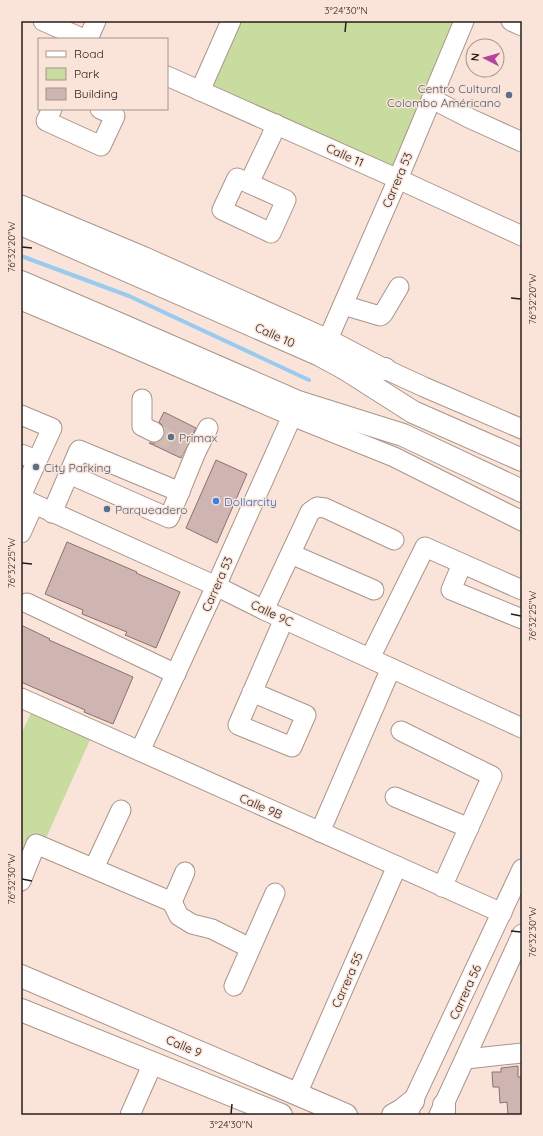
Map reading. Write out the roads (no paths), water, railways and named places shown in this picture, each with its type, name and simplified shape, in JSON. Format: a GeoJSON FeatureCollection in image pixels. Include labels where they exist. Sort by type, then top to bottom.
{"type":"FeatureCollection","features":[{"type":"Feature","properties":{"kind":"main road","name":"Calle 10"},"geometry":{"type":"LineString","coordinates":[[21,224],[320,355],[344,368],[413,412],[522,460]]}},
{"type":"Feature","properties":{"kind":"main road"},"geometry":{"type":"LineString","coordinates":[[21,282],[114,330],[295,409],[403,435],[522,491]]}},
{"type":"Feature","properties":{"kind":"main road"},"geometry":{"type":"LineString","coordinates":[[328,338],[344,368],[385,369]]}},
{"type":"Feature","properties":{"kind":"main road","name":"Calle 9"},"geometry":{"type":"LineString","coordinates":[[21,976],[346,1115]]}},
{"type":"Feature","properties":{"kind":"main road"},"geometry":{"type":"LineString","coordinates":[[29,1013],[82,1002]]}},
{"type":"Feature","properties":{"kind":"main road"},"geometry":{"type":"LineString","coordinates":[[29,1013],[282,1115]]}},
{"type":"Feature","properties":{"kind":"main road"},"geometry":{"type":"LineString","coordinates":[[393,1115],[410,1108]]}},
{"type":"Feature","properties":{"kind":"street"},"geometry":{"type":"LineString","coordinates":[[43,21],[82,38]]}},
{"type":"Feature","properties":{"kind":"street"},"geometry":{"type":"LineString","coordinates":[[88,38],[96,21]]}},
{"type":"Feature","properties":{"kind":"street"},"geometry":{"type":"LineString","coordinates":[[200,91],[231,21]]}},
{"type":"Feature","properties":{"kind":"street","name":"Carrera 53"},"geometry":{"type":"LineString","coordinates":[[328,338],[398,179],[464,21]]}},
{"type":"Feature","properties":{"kind":"street"},"geometry":{"type":"LineString","coordinates":[[511,21],[522,26]]}},
{"type":"Feature","properties":{"kind":"street","name":"Calle 11"},"geometry":{"type":"LineString","coordinates":[[168,76],[522,236]]}},
{"type":"Feature","properties":{"kind":"street"},"geometry":{"type":"LineString","coordinates":[[432,99],[522,142]]}},
{"type":"Feature","properties":{"kind":"street"},"geometry":{"type":"LineString","coordinates":[[52,110],[46,121],[100,146],[115,116],[102,110]]}},
{"type":"Feature","properties":{"kind":"street"},"geometry":{"type":"LineString","coordinates":[[249,183],[276,124]]}},
{"type":"Feature","properties":{"kind":"street","name":"Calle 10"},"geometry":{"type":"LineString","coordinates":[[21,205],[145,257],[328,338],[385,369],[522,429]]}},
{"type":"Feature","properties":{"kind":"street"},"geometry":{"type":"LineString","coordinates":[[343,305],[380,316],[383,314],[399,287]]}},
{"type":"Feature","properties":{"kind":"street"},"geometry":{"type":"LineString","coordinates":[[21,300],[114,330]]}},
{"type":"Feature","properties":{"kind":"street"},"geometry":{"type":"LineString","coordinates":[[142,399],[142,426],[154,432]]}},
{"type":"Feature","properties":{"kind":"street"},"geometry":{"type":"LineString","coordinates":[[295,409],[522,521]]}},
{"type":"Feature","properties":{"kind":"street","name":"Carrera 53"},"geometry":{"type":"LineString","coordinates":[[140,751],[295,409]]}},
{"type":"Feature","properties":{"kind":"street"},"geometry":{"type":"LineString","coordinates":[[21,415],[52,428],[29,457],[21,533]]}},
{"type":"Feature","properties":{"kind":"street"},"geometry":{"type":"LineString","coordinates":[[69,474],[169,518],[180,492],[191,450],[208,428]]}},
{"type":"Feature","properties":{"kind":"street"},"geometry":{"type":"LineString","coordinates":[[52,513],[79,450],[180,492]]}},
{"type":"Feature","properties":{"kind":"street","name":"Calle 9C"},"geometry":{"type":"LineString","coordinates":[[25,500],[216,586],[264,610],[522,728]]}},
{"type":"Feature","properties":{"kind":"street"},"geometry":{"type":"LineString","coordinates":[[264,610],[310,512],[317,507],[325,508],[394,540]]}},
{"type":"Feature","properties":{"kind":"street"},"geometry":{"type":"LineString","coordinates":[[370,658],[425,547],[522,590]]}},
{"type":"Feature","properties":{"kind":"street"},"geometry":{"type":"LineString","coordinates":[[291,554],[374,590]]}},
{"type":"Feature","properties":{"kind":"street"},"geometry":{"type":"LineString","coordinates":[[462,564],[451,590],[522,619]]}},
{"type":"Feature","properties":{"kind":"street"},"geometry":{"type":"LineString","coordinates":[[27,603],[176,674]]}},
{"type":"Feature","properties":{"kind":"street"},"geometry":{"type":"LineString","coordinates":[[252,692],[284,619]]}},
{"type":"Feature","properties":{"kind":"street"},"geometry":{"type":"LineString","coordinates":[[320,832],[391,668]]}},
{"type":"Feature","properties":{"kind":"street","name":"Calle 9B"},"geometry":{"type":"LineString","coordinates":[[21,698],[502,913]]}},
{"type":"Feature","properties":{"kind":"street"},"geometry":{"type":"LineString","coordinates":[[401,731],[492,776],[442,887]]}},
{"type":"Feature","properties":{"kind":"street"},"geometry":{"type":"LineString","coordinates":[[395,797],[469,828]]}},
{"type":"Feature","properties":{"kind":"street"},"geometry":{"type":"LineString","coordinates":[[94,868],[121,810]]}},
{"type":"Feature","properties":{"kind":"street"},"geometry":{"type":"LineString","coordinates":[[21,881],[36,844],[172,902],[179,916],[185,920],[192,924],[212,929],[250,948]]}},
{"type":"Feature","properties":{"kind":"street","name":"Carrera 55"},"geometry":{"type":"LineString","coordinates":[[297,1094],[397,866]]}},
{"type":"Feature","properties":{"kind":"street","name":"Carrera 56"},"geometry":{"type":"LineString","coordinates":[[410,1108],[522,868]]}},
{"type":"Feature","properties":{"kind":"street"},"geometry":{"type":"LineString","coordinates":[[172,902],[184,872]]}},
{"type":"Feature","properties":{"kind":"street"},"geometry":{"type":"LineString","coordinates":[[234,986],[275,893]]}},
{"type":"Feature","properties":{"kind":"street"},"geometry":{"type":"LineString","coordinates":[[442,1112],[522,934]]}},
{"type":"Feature","properties":{"kind":"street"},"geometry":{"type":"LineString","coordinates":[[466,1059],[522,1054]]}},
{"type":"Feature","properties":{"kind":"street"},"geometry":{"type":"LineString","coordinates":[[130,1115],[152,1062]]}},
{"type":"Feature","properties":{"kind":"waterway"},"geometry":{"type":"LineString","coordinates":[[21,256],[129,296],[309,380]]}},
{"type":"Feature","properties":{"kind":"tunnel"},"geometry":{"type":"LineString","coordinates":[[154,432],[186,448]]}},
{"type":"Feature","properties":{"kind":"place","name":"Centro Cultural Colombo Américano"},"geometry":{"type":"Point","coordinates":[509,95]}},
{"type":"Feature","properties":{"kind":"place","name":"Primax"},"geometry":{"type":"Point","coordinates":[171,437]}},
{"type":"Feature","properties":{"kind":"place","name":"City Parking"},"geometry":{"type":"Point","coordinates":[36,467]}},
{"type":"Feature","properties":{"kind":"place","name":"Dollarcity"},"geometry":{"type":"Point","coordinates":[216,501]}},
{"type":"Feature","properties":{"kind":"place","name":"Parqueadero"},"geometry":{"type":"Point","coordinates":[107,509]}}]}
